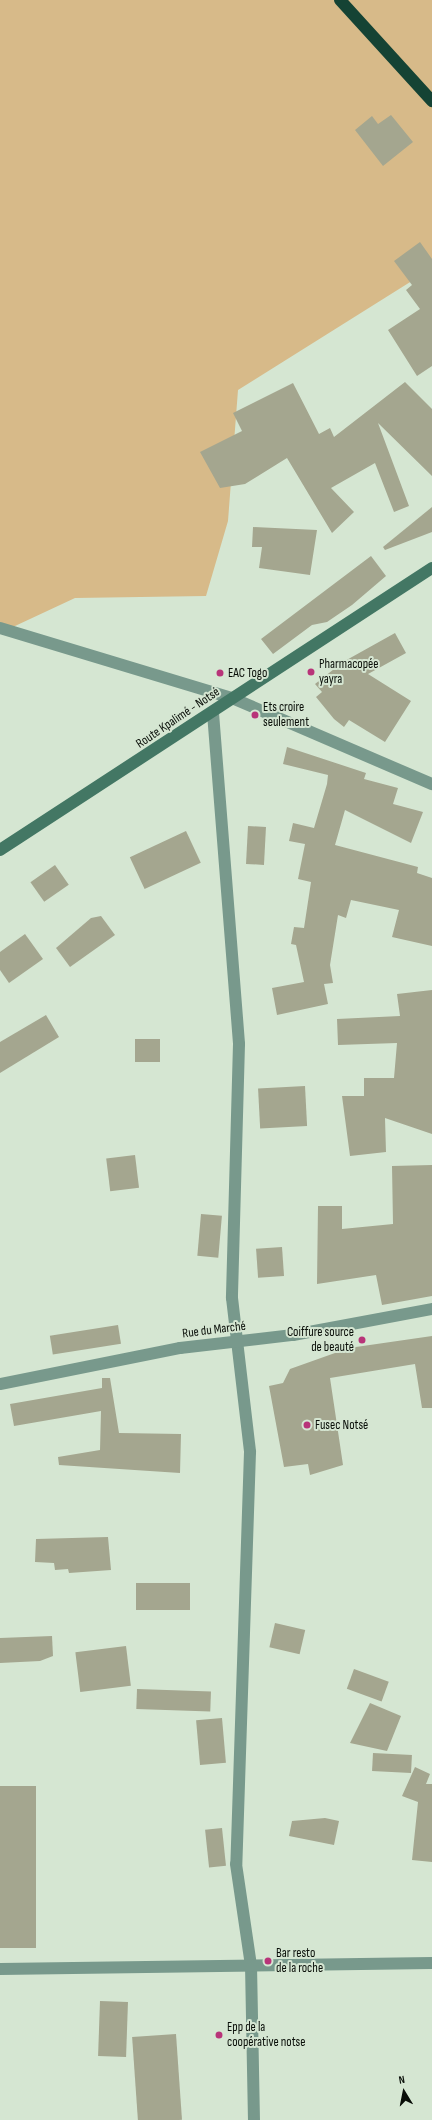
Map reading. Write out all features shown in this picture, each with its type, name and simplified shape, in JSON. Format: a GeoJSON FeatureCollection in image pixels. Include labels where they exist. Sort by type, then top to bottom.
{"type":"FeatureCollection","features":[{"type":"Feature","properties":{"kind":"highway"},"geometry":{"type":"LineString","coordinates":[[340,0],[432,101]]}},
{"type":"Feature","properties":{"kind":"main road","name":"Route Kpalimé - Notsé"},"geometry":{"type":"LineString","coordinates":[[0,850],[213,713],[232,698],[432,568]]}},
{"type":"Feature","properties":{"kind":"street"},"geometry":{"type":"LineString","coordinates":[[0,628],[232,698],[432,784]]}},
{"type":"Feature","properties":{"kind":"street"},"geometry":{"type":"LineString","coordinates":[[213,713],[239,1044],[232,1298],[250,1452],[236,1864],[251,1965],[254,2120]]}},
{"type":"Feature","properties":{"kind":"street","name":"Rue du Marché"},"geometry":{"type":"LineString","coordinates":[[0,1384],[180,1348],[293,1335],[432,1309]]}},
{"type":"Feature","properties":{"kind":"street"},"geometry":{"type":"LineString","coordinates":[[0,1969],[432,1963]]}},
{"type":"Feature","properties":{"kind":"shaded area"},"geometry":{"type":"Polygon","coordinates":[[[0,0],[432,0],[432,274],[415,279],[238,390],[228,521],[206,596],[75,598],[0,633],[0,0]]]}},
{"type":"Feature","properties":{"kind":"building"},"geometry":{"type":"Polygon","coordinates":[[[391,115],[413,142],[383,166],[355,130],[372,116],[378,124],[391,115]]]}},
{"type":"Feature","properties":{"kind":"building"},"geometry":{"type":"Polygon","coordinates":[[[420,242],[432,259],[432,366],[417,376],[388,330],[420,309],[406,290],[412,285],[394,261],[420,242]]]}},
{"type":"Feature","properties":{"kind":"building"},"geometry":{"type":"Polygon","coordinates":[[[405,382],[432,409],[432,476],[378,423],[409,506],[394,512],[375,463],[331,488],[354,512],[332,533],[287,458],[245,484],[220,488],[200,452],[242,431],[233,413],[293,383],[319,434],[330,428],[334,437],[405,382]]]}},
{"type":"Feature","properties":{"kind":"building"},"geometry":{"type":"Polygon","coordinates":[[[432,507],[432,532],[385,550],[383,547],[432,507]]]}},
{"type":"Feature","properties":{"kind":"building"},"geometry":{"type":"Polygon","coordinates":[[[253,527],[317,530],[310,575],[259,568],[262,547],[252,547],[253,527]]]}},
{"type":"Feature","properties":{"kind":"building"},"geometry":{"type":"Polygon","coordinates":[[[371,556],[386,576],[352,605],[327,622],[312,625],[273,654],[261,639],[371,556]]]}},
{"type":"Feature","properties":{"kind":"building"},"geometry":{"type":"Polygon","coordinates":[[[395,633],[406,653],[368,674],[411,701],[385,742],[349,720],[344,727],[334,719],[316,697],[322,692],[315,684],[343,662],[395,633]]]}},
{"type":"Feature","properties":{"kind":"building"},"geometry":{"type":"Polygon","coordinates":[[[287,747],[366,773],[364,779],[398,788],[393,804],[423,812],[411,843],[345,810],[335,845],[418,867],[417,873],[432,878],[432,946],[392,937],[399,910],[351,900],[346,918],[338,915],[330,965],[333,983],[324,984],[328,1004],[277,1015],[272,988],[304,982],[296,945],[291,944],[294,927],[304,928],[311,882],[298,879],[305,844],[289,841],[293,823],[314,828],[327,784],[328,775],[283,764],[287,747]]]}},
{"type":"Feature","properties":{"kind":"building"},"geometry":{"type":"Polygon","coordinates":[[[248,826],[266,827],[264,865],[246,864],[248,826]]]}},
{"type":"Feature","properties":{"kind":"building"},"geometry":{"type":"Polygon","coordinates":[[[186,831],[201,863],[145,889],[130,857],[186,831]]]}},
{"type":"Feature","properties":{"kind":"building"},"geometry":{"type":"Polygon","coordinates":[[[55,865],[69,885],[44,902],[30,882],[55,865]]]}},
{"type":"Feature","properties":{"kind":"building"},"geometry":{"type":"Polygon","coordinates":[[[101,916],[115,935],[70,967],[56,948],[91,918],[101,916]]]}},
{"type":"Feature","properties":{"kind":"building"},"geometry":{"type":"Polygon","coordinates":[[[25,934],[43,959],[9,983],[0,970],[0,952],[25,934]]]}},
{"type":"Feature","properties":{"kind":"building"},"geometry":{"type":"Polygon","coordinates":[[[432,990],[432,1134],[385,1118],[386,1152],[350,1156],[342,1096],[364,1096],[364,1078],[394,1078],[397,1043],[338,1045],[337,1019],[400,1016],[397,994],[432,990]]]}},
{"type":"Feature","properties":{"kind":"building"},"geometry":{"type":"Polygon","coordinates":[[[46,1015],[59,1037],[0,1073],[0,1042],[46,1015]]]}},
{"type":"Feature","properties":{"kind":"building"},"geometry":{"type":"Polygon","coordinates":[[[135,1039],[160,1039],[160,1062],[135,1062],[135,1039]]]}},
{"type":"Feature","properties":{"kind":"building"},"geometry":{"type":"Polygon","coordinates":[[[305,1086],[307,1126],[260,1128],[258,1088],[305,1086]]]}},
{"type":"Feature","properties":{"kind":"building"},"geometry":{"type":"Polygon","coordinates":[[[135,1155],[139,1188],[110,1191],[106,1159],[135,1155]]]}},
{"type":"Feature","properties":{"kind":"building"},"geometry":{"type":"Polygon","coordinates":[[[432,1165],[432,1296],[382,1305],[376,1275],[317,1284],[318,1206],[342,1206],[342,1229],[393,1224],[392,1166],[432,1165]]]}},
{"type":"Feature","properties":{"kind":"building"},"geometry":{"type":"Polygon","coordinates":[[[201,1214],[222,1216],[218,1258],[197,1256],[201,1214]]]}},
{"type":"Feature","properties":{"kind":"building"},"geometry":{"type":"Polygon","coordinates":[[[282,1247],[284,1276],[258,1278],[256,1249],[282,1247]]]}},
{"type":"Feature","properties":{"kind":"building"},"geometry":{"type":"Polygon","coordinates":[[[118,1325],[121,1344],[53,1355],[50,1336],[118,1325]]]}},
{"type":"Feature","properties":{"kind":"building"},"geometry":{"type":"Polygon","coordinates":[[[432,1336],[432,1408],[422,1408],[415,1364],[330,1378],[343,1465],[310,1475],[308,1464],[284,1467],[269,1386],[283,1383],[290,1369],[349,1348],[432,1336]]]}},
{"type":"Feature","properties":{"kind":"building"},"geometry":{"type":"Polygon","coordinates":[[[102,1378],[110,1378],[119,1433],[181,1434],[180,1473],[59,1465],[58,1457],[100,1450],[101,1411],[14,1426],[10,1404],[102,1388],[102,1378]]]}},
{"type":"Feature","properties":{"kind":"building"},"geometry":{"type":"Polygon","coordinates":[[[108,1537],[111,1570],[69,1573],[68,1569],[55,1570],[54,1563],[35,1562],[36,1539],[108,1537]]]}},
{"type":"Feature","properties":{"kind":"building"},"geometry":{"type":"Polygon","coordinates":[[[136,1583],[190,1583],[190,1610],[136,1610],[136,1583]]]}},
{"type":"Feature","properties":{"kind":"building"},"geometry":{"type":"Polygon","coordinates":[[[275,1623],[305,1630],[300,1654],[269,1647],[275,1623]]]}},
{"type":"Feature","properties":{"kind":"building"},"geometry":{"type":"Polygon","coordinates":[[[52,1636],[53,1656],[40,1661],[0,1663],[0,1638],[52,1636]]]}},
{"type":"Feature","properties":{"kind":"building"},"geometry":{"type":"Polygon","coordinates":[[[126,1646],[131,1686],[80,1692],[75,1652],[126,1646]]]}},
{"type":"Feature","properties":{"kind":"building"},"geometry":{"type":"Polygon","coordinates":[[[354,1669],[389,1682],[382,1701],[347,1689],[354,1669]]]}},
{"type":"Feature","properties":{"kind":"building"},"geometry":{"type":"Polygon","coordinates":[[[137,1689],[211,1692],[210,1712],[136,1709],[137,1689]]]}},
{"type":"Feature","properties":{"kind":"building"},"geometry":{"type":"Polygon","coordinates":[[[370,1703],[401,1716],[387,1751],[350,1743],[370,1703]]]}},
{"type":"Feature","properties":{"kind":"building"},"geometry":{"type":"Polygon","coordinates":[[[222,1718],[226,1763],[200,1765],[196,1720],[222,1718]]]}},
{"type":"Feature","properties":{"kind":"building"},"geometry":{"type":"Polygon","coordinates":[[[373,1753],[412,1755],[411,1773],[372,1771],[373,1753]]]}},
{"type":"Feature","properties":{"kind":"building"},"geometry":{"type":"Polygon","coordinates":[[[415,1767],[430,1774],[426,1784],[432,1784],[432,1862],[412,1860],[418,1802],[402,1796],[415,1767]]]}},
{"type":"Feature","properties":{"kind":"building"},"geometry":{"type":"Polygon","coordinates":[[[0,1786],[36,1786],[36,1948],[0,1948],[0,1786]]]}},
{"type":"Feature","properties":{"kind":"building"},"geometry":{"type":"Polygon","coordinates":[[[325,1818],[339,1821],[334,1845],[289,1836],[292,1821],[325,1818]]]}},
{"type":"Feature","properties":{"kind":"building"},"geometry":{"type":"Polygon","coordinates":[[[222,1828],[226,1866],[209,1868],[205,1830],[222,1828]]]}},
{"type":"Feature","properties":{"kind":"building"},"geometry":{"type":"Polygon","coordinates":[[[100,2001],[128,2002],[126,2057],[98,2056],[100,2001]]]}},
{"type":"Feature","properties":{"kind":"building"},"geometry":{"type":"Polygon","coordinates":[[[176,2034],[182,2120],[138,2120],[132,2037],[176,2034]]]}},
{"type":"Feature","properties":{"kind":"place","name":"Pharmacopée yayra"},"geometry":{"type":"Point","coordinates":[311,672]}},
{"type":"Feature","properties":{"kind":"place","name":"EAC Togo"},"geometry":{"type":"Point","coordinates":[220,673]}},
{"type":"Feature","properties":{"kind":"place","name":"Ets croire seulement"},"geometry":{"type":"Point","coordinates":[255,715]}},
{"type":"Feature","properties":{"kind":"place","name":"Coiffure source de beauté"},"geometry":{"type":"Point","coordinates":[362,1340]}},
{"type":"Feature","properties":{"kind":"place","name":"Fusec Notsé"},"geometry":{"type":"Point","coordinates":[307,1425]}},
{"type":"Feature","properties":{"kind":"place","name":"Bar resto de la roche"},"geometry":{"type":"Point","coordinates":[268,1961]}},
{"type":"Feature","properties":{"kind":"place","name":"Epp de la coopérative notse"},"geometry":{"type":"Point","coordinates":[219,2035]}}]}
